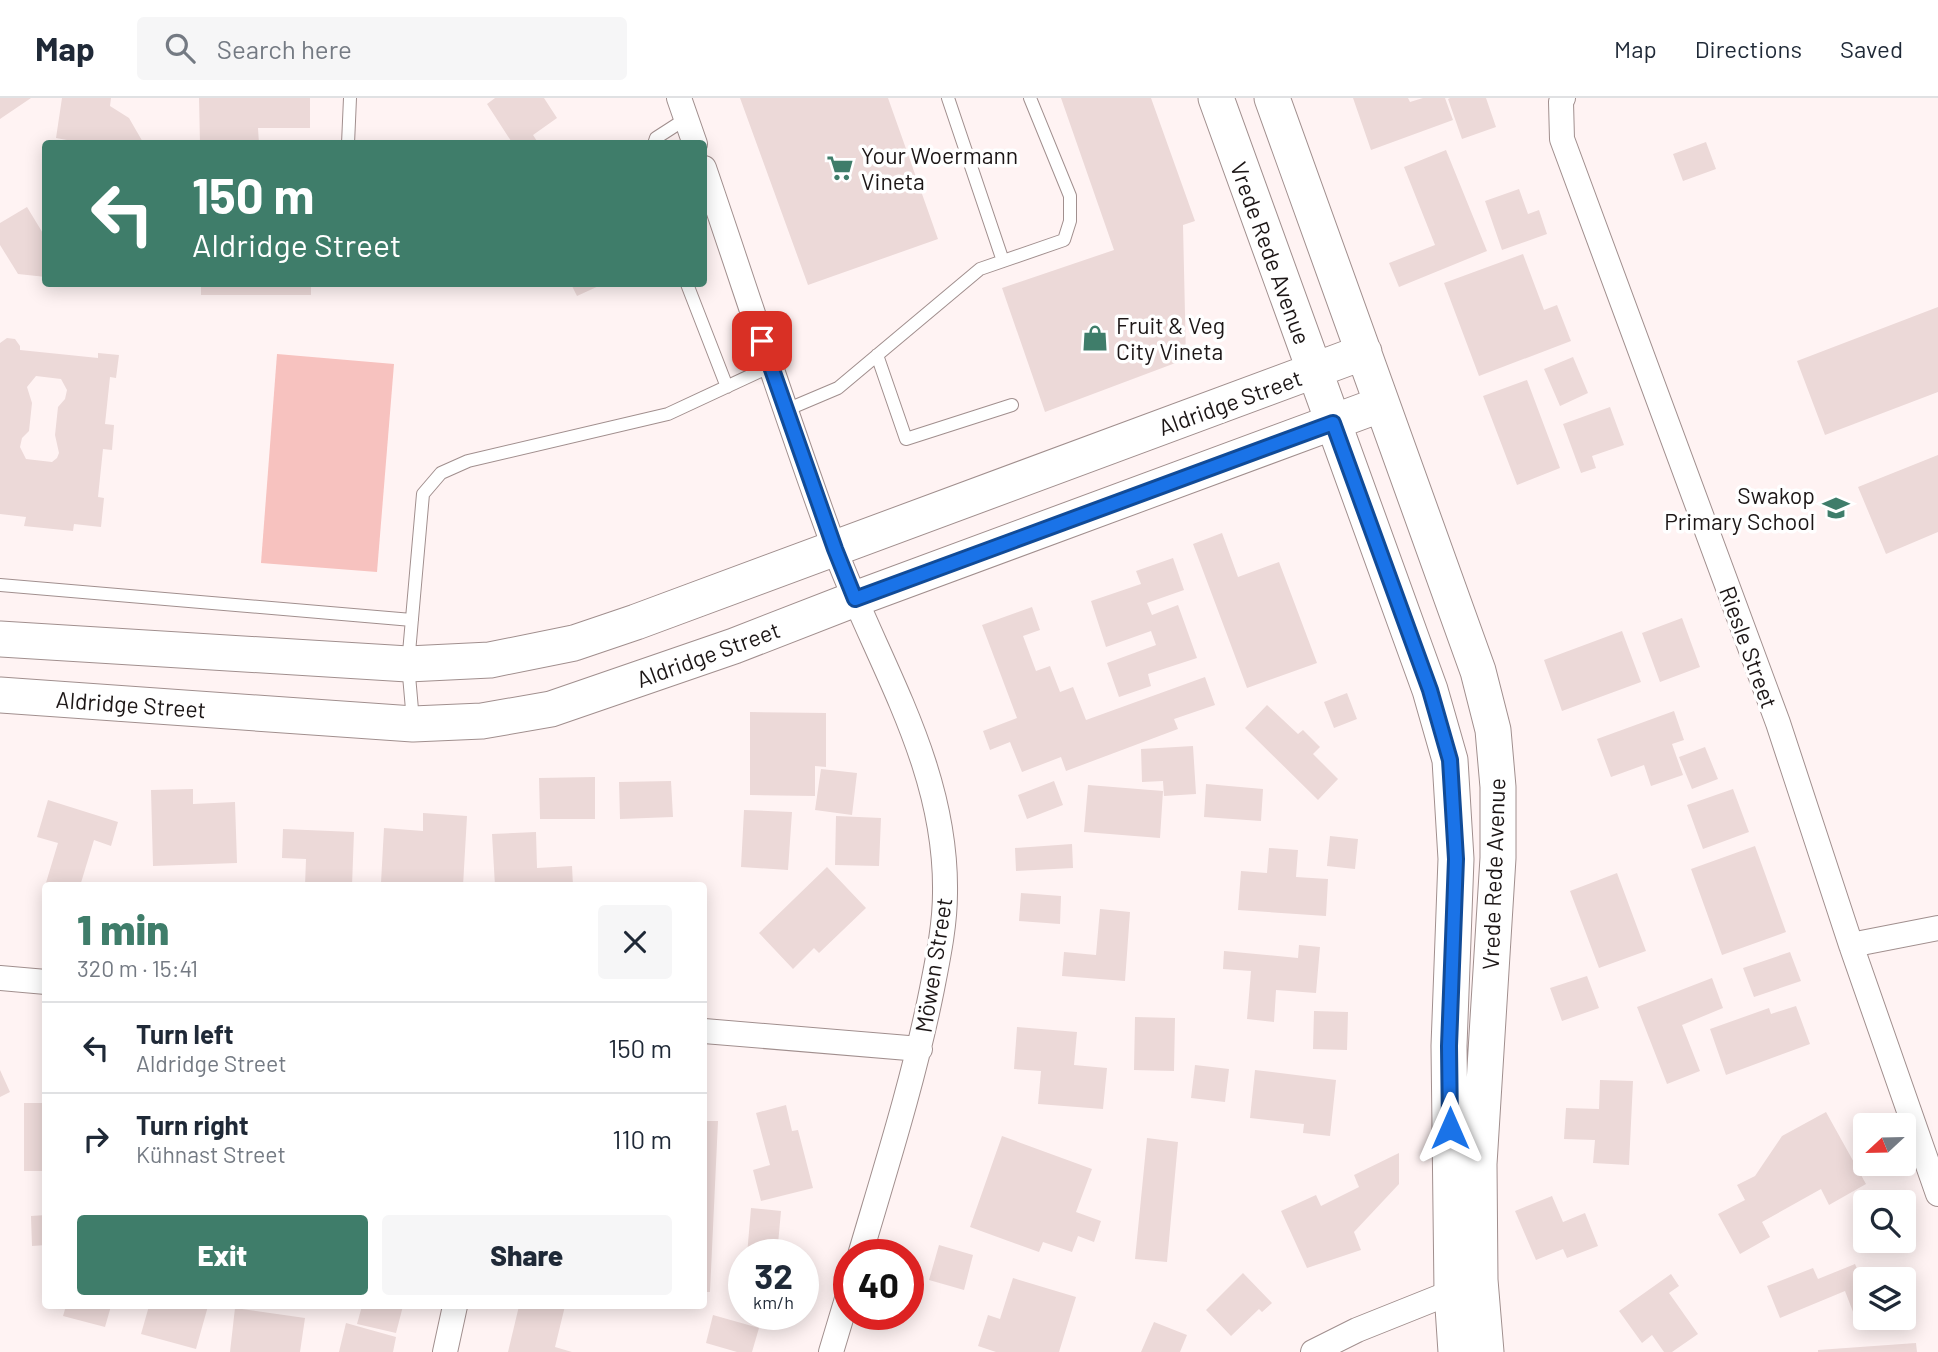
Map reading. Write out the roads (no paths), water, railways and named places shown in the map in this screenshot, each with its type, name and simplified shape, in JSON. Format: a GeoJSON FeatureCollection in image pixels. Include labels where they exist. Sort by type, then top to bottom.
{"type":"FeatureCollection","features":[{"type":"Feature","properties":{"kind":"street","name":"Vrede Rede Avenue"},"geometry":{"type":"LineString","coordinates":[[1216,98],[1433,701],[1450,760],[1456,859],[1449,1046],[1452,1292],[1457,1352]]}},
{"type":"Feature","properties":{"kind":"street","name":"Vrede Rede Avenue"},"geometry":{"type":"LineString","coordinates":[[1272,98],[1478,671],[1493,730],[1498,788],[1498,859],[1479,1164],[1480,1280],[1486,1352]]}},
{"type":"Feature","properties":{"kind":"street","name":"Riesle Street"},"geometry":{"type":"LineString","coordinates":[[1562,100],[1562,139],[1778,723],[1851,945],[1938,1194]]}},
{"type":"Feature","properties":{"kind":"street"},"geometry":{"type":"LineString","coordinates":[[683,108],[694,140]]}},
{"type":"Feature","properties":{"kind":"street","name":"Möwen Street"},"geometry":{"type":"LineString","coordinates":[[707,177],[835,549],[914,731],[932,785],[944,843],[945,895],[940,948],[920,1049],[865,1239]]}},
{"type":"Feature","properties":{"kind":"street","name":"Aldridge Street"},"geometry":{"type":"LineString","coordinates":[[0,639],[408,663],[490,660],[573,643],[835,549],[1364,352]]}},
{"type":"Feature","properties":{"kind":"street","name":"Aldridge Street"},"geometry":{"type":"LineString","coordinates":[[0,695],[413,724],[482,721],[551,709],[733,646],[1382,404]]}},
{"type":"Feature","properties":{"kind":"street"},"geometry":{"type":"LineString","coordinates":[[1456,859],[1498,859]]}},
{"type":"Feature","properties":{"kind":"street"},"geometry":{"type":"LineString","coordinates":[[1851,945],[1938,928]]}},
{"type":"Feature","properties":{"kind":"street"},"geometry":{"type":"LineString","coordinates":[[0,978],[42,982]]}},
{"type":"Feature","properties":{"kind":"street"},"geometry":{"type":"LineString","coordinates":[[707,1031],[920,1049]]}},
{"type":"Feature","properties":{"kind":"street"},"geometry":{"type":"LineString","coordinates":[[1313,1352],[1357,1330],[1452,1292]]}},
{"type":"Feature","properties":{"kind":"street"},"geometry":{"type":"LineString","coordinates":[[445,1352],[454,1309]]}},
{"type":"Feature","properties":{"kind":"street"},"geometry":{"type":"LineString","coordinates":[[831,1352],[838,1330]]}},
{"type":"Feature","properties":{"kind":"lane"},"geometry":{"type":"LineString","coordinates":[[348,140],[350,98]]}},
{"type":"Feature","properties":{"kind":"lane"},"geometry":{"type":"LineString","coordinates":[[948,98],[1003,261]]}},
{"type":"Feature","properties":{"kind":"lane"},"geometry":{"type":"LineString","coordinates":[[786,410],[838,388],[980,269],[1064,240],[1070,221],[1070,196],[1030,98]]}},
{"type":"Feature","properties":{"kind":"lane"},"geometry":{"type":"LineString","coordinates":[[655,140],[683,108]]}},
{"type":"Feature","properties":{"kind":"lane"},"geometry":{"type":"LineString","coordinates":[[688,287],[727,387]]}},
{"type":"Feature","properties":{"kind":"lane"},"geometry":{"type":"LineString","coordinates":[[877,355],[906,439],[1012,405]]}},
{"type":"Feature","properties":{"kind":"lane"},"geometry":{"type":"LineString","coordinates":[[413,724],[408,663],[423,494],[441,473],[468,461],[668,414],[771,366]]}},
{"type":"Feature","properties":{"kind":"lane"},"geometry":{"type":"LineString","coordinates":[[0,585],[412,620]]}},
{"type":"Feature","properties":{"kind":"place","name":"Your Woermann Vineta"},"geometry":{"type":"Point","coordinates":[840,168]}},
{"type":"Feature","properties":{"kind":"place","name":"Fruit & Veg City Vineta"},"geometry":{"type":"Point","coordinates":[1095,338]}},
{"type":"Feature","properties":{"kind":"place","name":"Swakop Primary School"},"geometry":{"type":"Point","coordinates":[1836,508]}}]}
